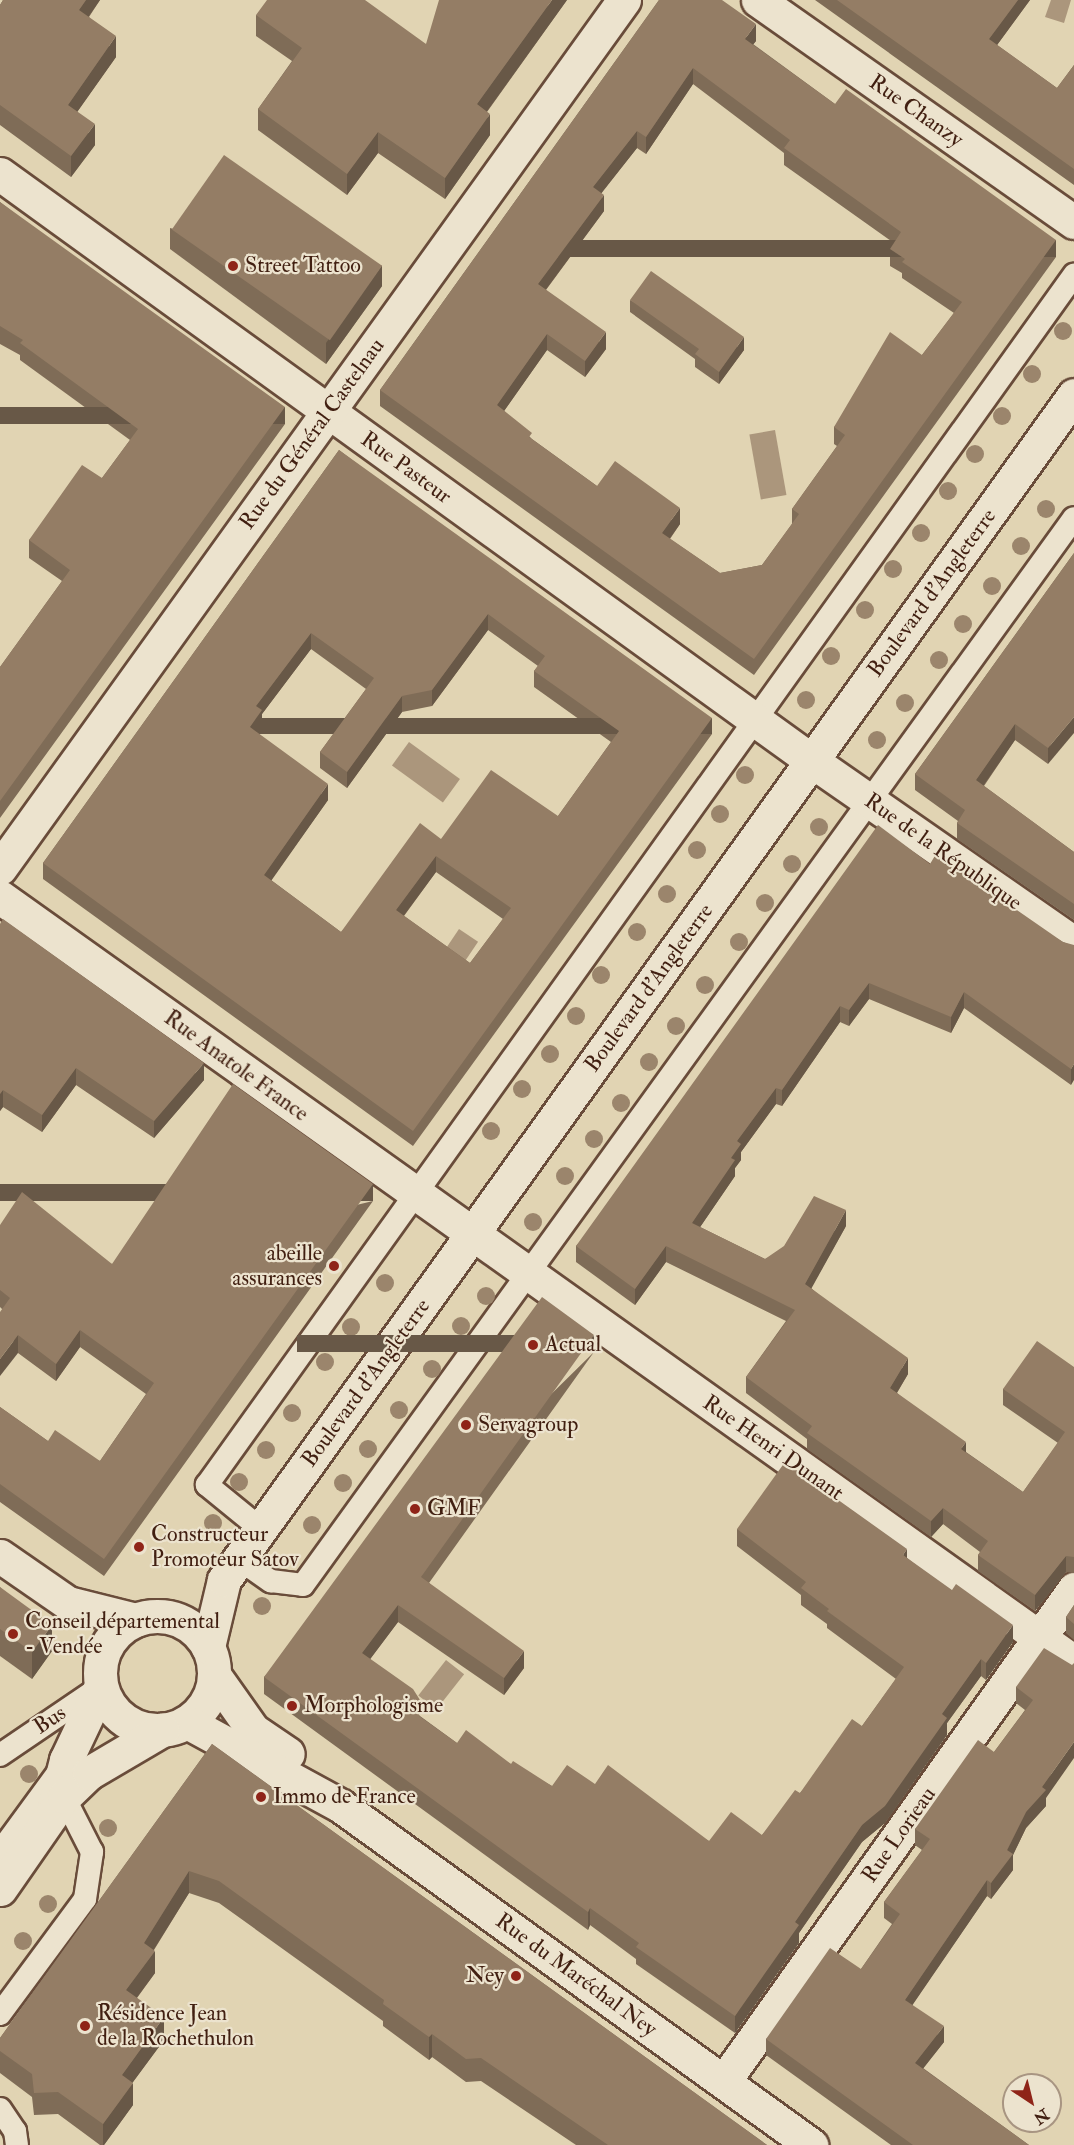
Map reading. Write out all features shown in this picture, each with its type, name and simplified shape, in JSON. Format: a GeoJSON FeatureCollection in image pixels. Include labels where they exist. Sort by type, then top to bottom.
{"type":"FeatureCollection","features":[{"type":"Feature","properties":{"kind":"street","name":"Rue du Général Castelnau"},"geometry":{"type":"LineString","coordinates":[[0,868],[624,0]]}},
{"type":"Feature","properties":{"kind":"street","name":"Rue Chanzy"},"geometry":{"type":"LineString","coordinates":[[758,0],[1074,222]]}},
{"type":"Feature","properties":{"kind":"street","name":"Rue Pasteur"},"geometry":{"type":"LineString","coordinates":[[0,174],[812,761]]}},
{"type":"Feature","properties":{"kind":"street","name":"Boulevard d'Angleterre"},"geometry":{"type":"LineString","coordinates":[[151,1618],[231,1570],[1074,395]]}},
{"type":"Feature","properties":{"kind":"street","name":"Rue de la République"},"geometry":{"type":"LineString","coordinates":[[812,761],[1074,943]]}},
{"type":"Feature","properties":{"kind":"street","name":"Rue Anatole France"},"geometry":{"type":"LineString","coordinates":[[0,897],[472,1236]]}},
{"type":"Feature","properties":{"kind":"street","name":"Rue Henri Dunant"},"geometry":{"type":"LineString","coordinates":[[472,1236],[1074,1662]]}},
{"type":"Feature","properties":{"kind":"street"},"geometry":{"type":"LineString","coordinates":[[0,1556],[68,1604],[183,1622],[211,1661],[201,1709],[175,1726],[88,1773],[57,1809],[0,1889]]}},
{"type":"Feature","properties":{"kind":"street","name":"Boulevard d'Angleterre"},"geometry":{"type":"LineString","coordinates":[[211,1661],[231,1570]]}},
{"type":"Feature","properties":{"kind":"street","name":"Rue Lorieau"},"geometry":{"type":"LineString","coordinates":[[724,2081],[1074,1589]]}},
{"type":"Feature","properties":{"kind":"street"},"geometry":{"type":"LineString","coordinates":[[68,1604],[117,1714],[130,1724],[175,1726]]}},
{"type":"Feature","properties":{"kind":"street"},"geometry":{"type":"LineString","coordinates":[[57,1809],[66,1760],[120,1630],[151,1618]]}},
{"type":"Feature","properties":{"kind":"street","name":"Rue du Maréchal Ney"},"geometry":{"type":"LineString","coordinates":[[211,1661],[253,1730],[296,1760],[341,1806]]}},
{"type":"Feature","properties":{"kind":"street","name":"Rue du Maréchal Ney"},"geometry":{"type":"LineString","coordinates":[[175,1726],[341,1806],[811,2145]]}},
{"type":"Feature","properties":{"kind":"lane"},"geometry":{"type":"LineString","coordinates":[[261,1529],[207,1485],[1074,274]]}},
{"type":"Feature","properties":{"kind":"lane"},"geometry":{"type":"LineString","coordinates":[[231,1570],[271,1581],[303,1585],[1074,518]]}},
{"type":"Feature","properties":{"kind":"lane","name":"Bus"},"geometry":{"type":"LineString","coordinates":[[1,1752],[101,1674]]}},
{"type":"Feature","properties":{"kind":"lane","name":"Bus"},"geometry":{"type":"LineString","coordinates":[[0,1852],[66,1760]]}},
{"type":"Feature","properties":{"kind":"lane"},"geometry":{"type":"LineString","coordinates":[[0,2014],[85,1899],[92,1852],[57,1809]]}},
{"type":"Feature","properties":{"kind":"lane"},"geometry":{"type":"LineString","coordinates":[[0,2109],[15,2131],[17,2145]]}},
{"type":"Feature","properties":{"kind":"shaded area"},"geometry":{"type":"Polygon","coordinates":[[[1051,0],[1071,0],[1064,23],[1045,17],[1051,0]]]}},
{"type":"Feature","properties":{"kind":"shaded area"},"geometry":{"type":"Polygon","coordinates":[[[775,430],[786,495],[761,500],[749,435],[775,430]]]}},
{"type":"Feature","properties":{"kind":"shaded area"},"geometry":{"type":"Polygon","coordinates":[[[409,742],[460,779],[443,802],[392,765],[409,742]]]}},
{"type":"Feature","properties":{"kind":"shaded area"},"geometry":{"type":"Polygon","coordinates":[[[459,929],[478,942],[454,978],[435,965],[459,929]]]}},
{"type":"Feature","properties":{"kind":"shaded area"},"geometry":{"type":"Polygon","coordinates":[[[446,1660],[464,1674],[436,1710],[418,1695],[446,1660]]]}},
{"type":"Feature","properties":{"kind":"building"},"geometry":{"type":"Polygon","coordinates":[[[3,0],[86,0],[79,10],[116,36],[68,105],[95,124],[71,156],[0,105],[0,5],[3,0]]]}},
{"type":"Feature","properties":{"kind":"building"},"geometry":{"type":"Polygon","coordinates":[[[267,0],[365,0],[426,44],[439,0],[552,0],[477,104],[490,114],[445,178],[378,132],[347,174],[258,109],[302,48],[256,15],[267,0]]]}},
{"type":"Feature","properties":{"kind":"building"},"geometry":{"type":"Polygon","coordinates":[[[659,0],[722,0],[756,24],[745,39],[835,104],[846,89],[1056,240],[754,659],[380,390],[659,0]],[[693,68],[646,137],[637,131],[593,187],[604,195],[538,284],[606,332],[585,361],[547,334],[497,405],[532,433],[529,437],[597,486],[615,461],[680,508],[662,533],[720,573],[762,565],[799,514],[792,509],[845,435],[834,427],[890,332],[922,355],[962,302],[902,262],[905,259],[890,249],[901,232],[784,148],[790,140],[693,68]]]}},
{"type":"Feature","properties":{"kind":"building"},"geometry":{"type":"Polygon","coordinates":[[[837,0],[1018,0],[989,39],[1057,88],[1074,65],[1074,169],[837,0]]]}},
{"type":"Feature","properties":{"kind":"building"},"geometry":{"type":"Polygon","coordinates":[[[224,155],[382,266],[330,340],[172,230],[224,155]]]}},
{"type":"Feature","properties":{"kind":"building"},"geometry":{"type":"Polygon","coordinates":[[[0,202],[285,407],[0,801],[0,667],[70,570],[29,540],[82,465],[102,478],[138,429],[20,343],[23,340],[0,326],[0,202]]]}},
{"type":"Feature","properties":{"kind":"building"},"geometry":{"type":"Polygon","coordinates":[[[651,271],[744,337],[719,372],[695,354],[699,349],[630,300],[651,271]]]}},
{"type":"Feature","properties":{"kind":"building"},"geometry":{"type":"Polygon","coordinates":[[[339,450],[712,718],[413,1131],[43,863],[339,450]],[[488,614],[432,690],[402,696],[347,772],[320,752],[374,678],[311,633],[256,706],[262,710],[250,727],[328,784],[264,875],[341,932],[420,823],[441,839],[491,770],[558,816],[619,731],[534,671],[545,656],[488,614]],[[436,856],[396,910],[470,963],[511,908],[436,856]]]}},
{"type":"Feature","properties":{"kind":"building"},"geometry":{"type":"Polygon","coordinates":[[[1074,553],[1074,717],[1048,748],[1015,724],[976,780],[1074,852],[1074,904],[957,823],[965,810],[915,774],[1074,553]]]}},
{"type":"Feature","properties":{"kind":"building"},"geometry":{"type":"Polygon","coordinates":[[[878,825],[930,864],[936,854],[1063,942],[1074,945],[1074,1064],[1071,1069],[964,992],[951,1017],[869,983],[849,1010],[840,1006],[782,1090],[776,1088],[737,1141],[741,1144],[731,1158],[735,1160],[692,1223],[765,1259],[784,1246],[814,1196],[846,1210],[805,1284],[908,1358],[890,1388],[966,1442],[961,1449],[1023,1492],[1065,1432],[1003,1389],[1037,1341],[1074,1367],[1074,1557],[1066,1556],[1035,1595],[978,1555],[988,1541],[943,1508],[931,1521],[807,1433],[812,1426],[746,1377],[795,1310],[666,1246],[635,1289],[576,1246],[878,825]]]}},
{"type":"Feature","properties":{"kind":"building"},"geometry":{"type":"Polygon","coordinates":[[[3,919],[204,1063],[154,1121],[76,1068],[42,1115],[3,1090],[0,1094],[0,924],[3,919]]]}},
{"type":"Feature","properties":{"kind":"building"},"geometry":{"type":"Polygon","coordinates":[[[233,1084],[373,1184],[104,1559],[0,1484],[0,1407],[48,1441],[55,1430],[100,1461],[154,1383],[80,1330],[56,1364],[18,1335],[0,1359],[0,1312],[10,1298],[0,1290],[0,1225],[22,1192],[112,1264],[233,1084]]]}},
{"type":"Feature","properties":{"kind":"building"},"geometry":{"type":"Polygon","coordinates":[[[542,1297],[594,1335],[421,1577],[524,1651],[504,1678],[398,1605],[362,1653],[413,1689],[420,1700],[419,1716],[457,1743],[466,1730],[511,1764],[513,1761],[552,1786],[567,1765],[595,1784],[608,1765],[709,1841],[731,1812],[762,1835],[795,1790],[800,1793],[852,1719],[862,1726],[904,1667],[827,1611],[829,1609],[801,1588],[806,1582],[737,1529],[785,1462],[907,1549],[903,1555],[952,1590],[956,1584],[1013,1625],[986,1663],[981,1659],[942,1714],[947,1718],[885,1806],[862,1825],[795,1922],[799,1925],[735,2016],[636,1947],[639,1943],[590,1908],[588,1912],[264,1677],[542,1297]]]}},
{"type":"Feature","properties":{"kind":"building"},"geometry":{"type":"Polygon","coordinates":[[[0,1587],[52,1625],[32,1652],[0,1629],[0,1587]]]}},
{"type":"Feature","properties":{"kind":"building"},"geometry":{"type":"Polygon","coordinates":[[[1074,1605],[1074,1624],[1066,1617],[1074,1605]]]}},
{"type":"Feature","properties":{"kind":"building"},"geometry":{"type":"Polygon","coordinates":[[[1044,1648],[1072,1665],[1074,1663],[1074,1742],[1042,1787],[1046,1790],[1026,1812],[1007,1850],[1013,1854],[991,1883],[987,1880],[905,2000],[944,2026],[915,2063],[1002,2126],[1002,2133],[1012,2133],[1029,2145],[913,2145],[766,2039],[830,1948],[861,1969],[900,1914],[884,1902],[930,1839],[915,1829],[978,1740],[994,1752],[1033,1700],[1016,1687],[1044,1648]]]}},
{"type":"Feature","properties":{"kind":"building"},"geometry":{"type":"Polygon","coordinates":[[[212,1744],[767,2145],[608,2145],[481,2058],[466,2059],[432,2034],[429,2037],[383,2004],[384,2000],[219,1881],[189,1871],[144,1943],[155,1951],[126,1990],[164,2017],[122,2075],[133,2083],[103,2124],[58,2092],[34,2093],[32,2074],[0,2051],[0,2038],[212,1744]]]}},
{"type":"Feature","properties":{"kind":"place","name":"Street Tattoo"},"geometry":{"type":"Point","coordinates":[233,266]}},
{"type":"Feature","properties":{"kind":"place","name":"abeille assurances"},"geometry":{"type":"Point","coordinates":[334,1266]}},
{"type":"Feature","properties":{"kind":"place","name":"Actual"},"geometry":{"type":"Point","coordinates":[533,1345]}},
{"type":"Feature","properties":{"kind":"place","name":"Servagroup"},"geometry":{"type":"Point","coordinates":[466,1425]}},
{"type":"Feature","properties":{"kind":"place","name":"GMF"},"geometry":{"type":"Point","coordinates":[415,1509]}},
{"type":"Feature","properties":{"kind":"place","name":"Constructeur Promoteur Satov"},"geometry":{"type":"Point","coordinates":[139,1547]}},
{"type":"Feature","properties":{"kind":"place","name":"Conseil départemental - Vendée"},"geometry":{"type":"Point","coordinates":[13,1634]}},
{"type":"Feature","properties":{"kind":"place","name":"Morphologisme"},"geometry":{"type":"Point","coordinates":[292,1706]}},
{"type":"Feature","properties":{"kind":"place","name":"Immo de France"},"geometry":{"type":"Point","coordinates":[261,1797]}},
{"type":"Feature","properties":{"kind":"place","name":"Ney"},"geometry":{"type":"Point","coordinates":[516,1976]}},
{"type":"Feature","properties":{"kind":"place","name":"Résidence Jean de la Rochethulon"},"geometry":{"type":"Point","coordinates":[85,2026]}}]}
